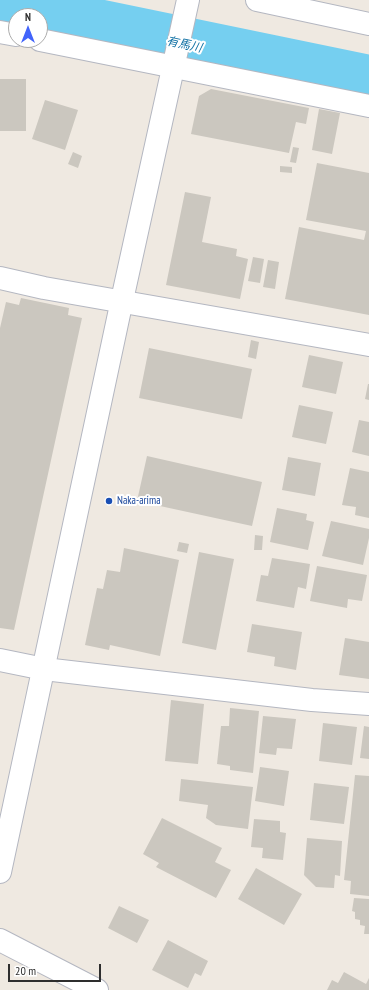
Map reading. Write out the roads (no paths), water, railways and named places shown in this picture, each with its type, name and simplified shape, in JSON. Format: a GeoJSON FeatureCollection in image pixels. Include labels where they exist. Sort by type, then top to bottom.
{"type":"FeatureCollection","features":[{"type":"Feature","properties":{"kind":"street"},"geometry":{"type":"LineString","coordinates":[[0,872],[122,300],[188,0]]}},
{"type":"Feature","properties":{"kind":"street"},"geometry":{"type":"LineString","coordinates":[[257,0],[369,24]]}},
{"type":"Feature","properties":{"kind":"street"},"geometry":{"type":"LineString","coordinates":[[48,41],[175,61],[369,106]]}},
{"type":"Feature","properties":{"kind":"street"},"geometry":{"type":"LineString","coordinates":[[0,278],[44,288],[122,300],[369,345]]}},
{"type":"Feature","properties":{"kind":"street"},"geometry":{"type":"LineString","coordinates":[[0,660],[44,670],[312,700],[369,704]]}},
{"type":"Feature","properties":{"kind":"street"},"geometry":{"type":"LineString","coordinates":[[0,940],[97,990]]}},
{"type":"Feature","properties":{"kind":"waterway","name":"有馬川"},"geometry":{"type":"LineString","coordinates":[[0,7],[369,83]]}},
{"type":"Feature","properties":{"kind":"place","name":"Naka-arima"},"geometry":{"type":"Point","coordinates":[109,501]}}]}
